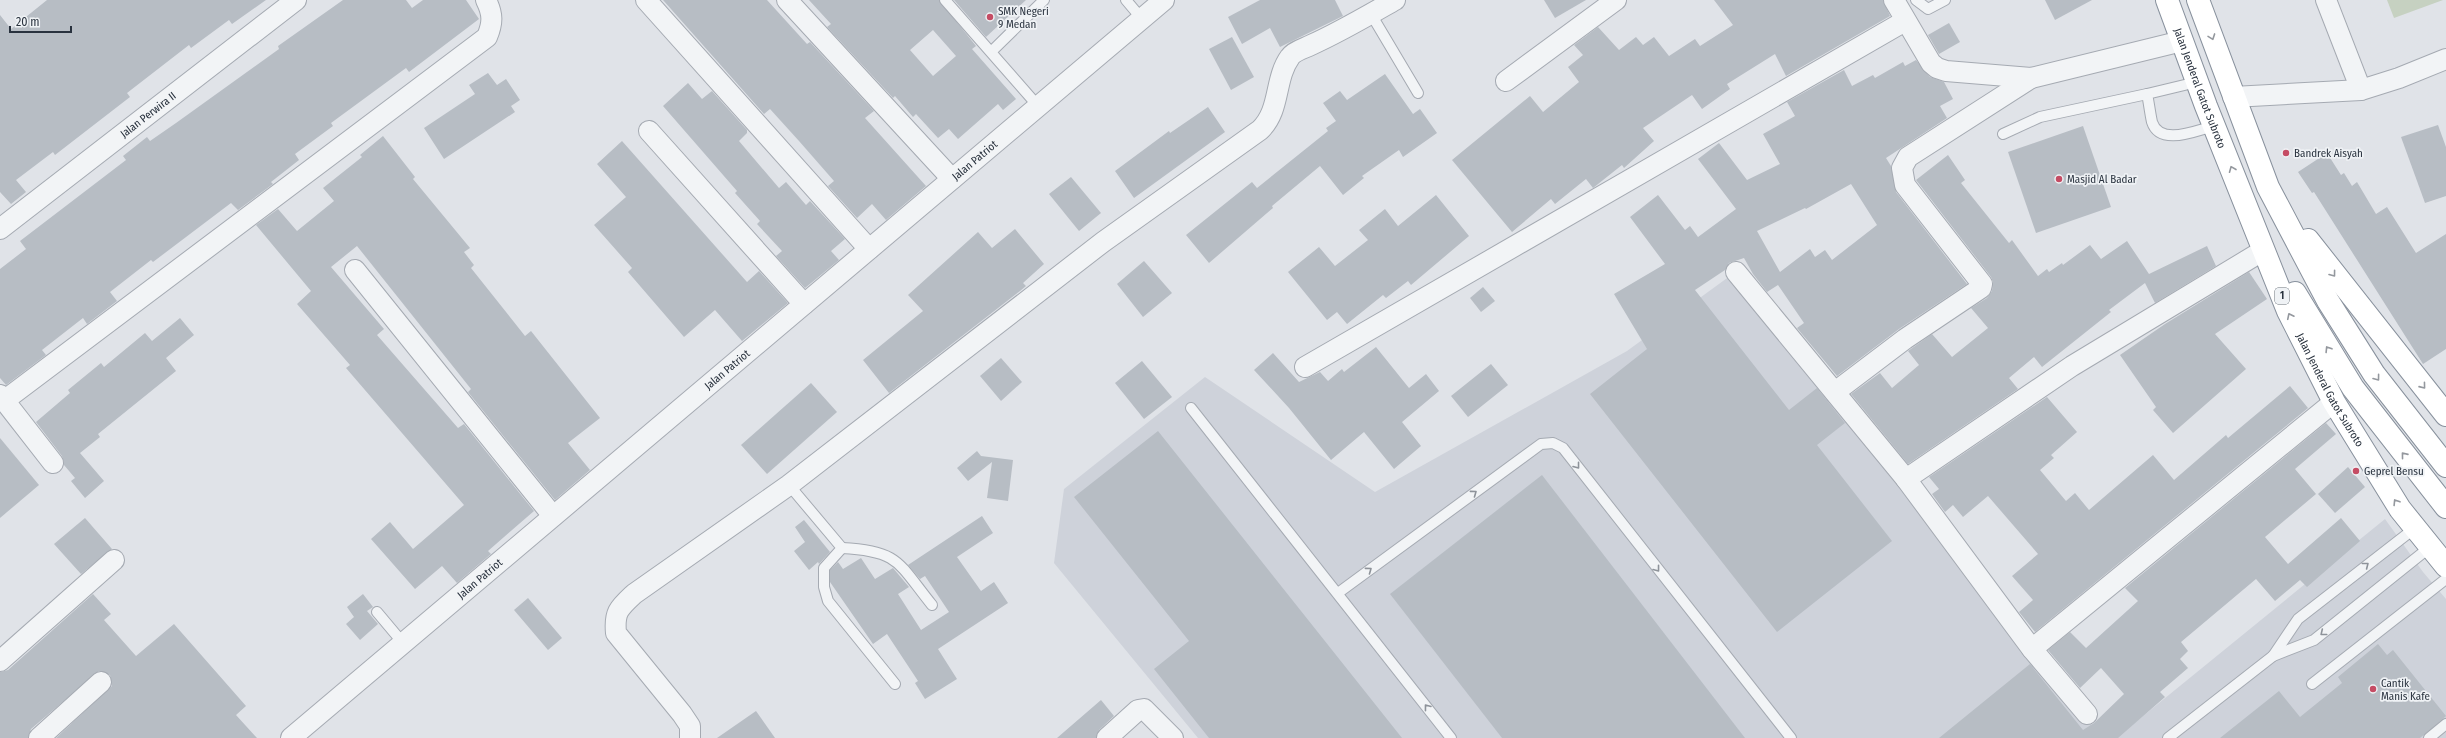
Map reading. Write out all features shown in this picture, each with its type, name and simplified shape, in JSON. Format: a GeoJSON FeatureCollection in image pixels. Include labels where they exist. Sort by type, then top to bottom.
{"type":"FeatureCollection","features":[{"type":"Feature","properties":{"kind":"highway","name":"Jalan Jenderal Gatot Subroto"},"geometry":{"type":"LineString","coordinates":[[2167,0],[2214,126],[2288,311],[2334,402],[2400,509],[2446,566]]}},
{"type":"Feature","properties":{"kind":"highway"},"geometry":{"type":"LineString","coordinates":[[2198,0],[2233,97],[2268,187],[2328,301],[2374,374],[2446,466]]}},
{"type":"Feature","properties":{"kind":"highway"},"geometry":{"type":"LineString","coordinates":[[2268,187],[2353,300],[2446,415]]}},
{"type":"Feature","properties":{"kind":"highway","name":"Jalan Jenderal Gatot Subroto"},"geometry":{"type":"LineString","coordinates":[[2244,198],[2306,314],[2353,388],[2446,507]]}},
{"type":"Feature","properties":{"kind":"street","name":"Jalan Perwira II"},"geometry":{"type":"LineString","coordinates":[[0,229],[296,0]]}},
{"type":"Feature","properties":{"kind":"street"},"geometry":{"type":"LineString","coordinates":[[53,463],[2,398],[487,37],[492,25],[491,12],[486,0]]}},
{"type":"Feature","properties":{"kind":"street"},"geometry":{"type":"LineString","coordinates":[[646,0],[869,249]]}},
{"type":"Feature","properties":{"kind":"street"},"geometry":{"type":"LineString","coordinates":[[787,0],[952,179]]}},
{"type":"Feature","properties":{"kind":"street","name":"Jalan Patriot"},"geometry":{"type":"LineString","coordinates":[[290,738],[1164,0]]}},
{"type":"Feature","properties":{"kind":"street"},"geometry":{"type":"LineString","coordinates":[[690,738],[690,726],[682,714],[616,633],[615,619],[619,608],[634,594],[789,485],[1103,242],[1260,130],[1267,123],[1273,111],[1283,68],[1291,55],[1395,0]]}},
{"type":"Feature","properties":{"kind":"street"},"geometry":{"type":"LineString","coordinates":[[1506,81],[1616,0]]}},
{"type":"Feature","properties":{"kind":"street"},"geometry":{"type":"LineString","coordinates":[[1894,0],[1931,63],[1937,68],[2031,78]]}},
{"type":"Feature","properties":{"kind":"street"},"geometry":{"type":"LineString","coordinates":[[2326,0],[2361,90]]}},
{"type":"Feature","properties":{"kind":"street"},"geometry":{"type":"LineString","coordinates":[[1305,367],[1905,21]]}},
{"type":"Feature","properties":{"kind":"street"},"geometry":{"type":"LineString","coordinates":[[1835,392],[1905,339],[1981,288],[1982,284],[1905,185],[1902,168],[1908,157],[2031,78],[2182,41]]}},
{"type":"Feature","properties":{"kind":"street"},"geometry":{"type":"LineString","coordinates":[[2233,97],[2361,90],[2400,78],[2446,59]]}},
{"type":"Feature","properties":{"kind":"street"},"geometry":{"type":"LineString","coordinates":[[649,131],[804,304]]}},
{"type":"Feature","properties":{"kind":"street"},"geometry":{"type":"LineString","coordinates":[[1906,479],[2072,366],[2264,250]]}},
{"type":"Feature","properties":{"kind":"street"},"geometry":{"type":"LineString","coordinates":[[355,270],[553,516]]}},
{"type":"Feature","properties":{"kind":"street"},"geometry":{"type":"LineString","coordinates":[[1736,272],[1906,479],[2032,649],[2087,714]]}},
{"type":"Feature","properties":{"kind":"street"},"geometry":{"type":"LineString","coordinates":[[2032,649],[2334,402]]}},
{"type":"Feature","properties":{"kind":"street"},"geometry":{"type":"LineString","coordinates":[[0,661],[114,560]]}},
{"type":"Feature","properties":{"kind":"street"},"geometry":{"type":"LineString","coordinates":[[39,738],[100,682]]}},
{"type":"Feature","properties":{"kind":"street"},"geometry":{"type":"LineString","coordinates":[[1107,738],[1140,709],[1148,712],[1173,738]]}},
{"type":"Feature","properties":{"kind":"lane"},"geometry":{"type":"LineString","coordinates":[[945,0],[992,51],[1038,106]]}},
{"type":"Feature","properties":{"kind":"lane"},"geometry":{"type":"LineString","coordinates":[[992,51],[1044,0]]}},
{"type":"Feature","properties":{"kind":"lane"},"geometry":{"type":"LineString","coordinates":[[1126,0],[1142,19]]}},
{"type":"Feature","properties":{"kind":"lane"},"geometry":{"type":"LineString","coordinates":[[1916,0],[1928,9],[1945,0]]}},
{"type":"Feature","properties":{"kind":"lane"},"geometry":{"type":"LineString","coordinates":[[1371,14],[1418,93]]}},
{"type":"Feature","properties":{"kind":"lane"},"geometry":{"type":"LineString","coordinates":[[2003,134],[2040,117],[2197,82]]}},
{"type":"Feature","properties":{"kind":"lane"},"geometry":{"type":"LineString","coordinates":[[2147,94],[2152,122],[2164,135],[2169,136],[2214,126]]}},
{"type":"Feature","properties":{"kind":"lane"},"geometry":{"type":"LineString","coordinates":[[1191,408],[1451,738]]}},
{"type":"Feature","properties":{"kind":"lane"},"geometry":{"type":"LineString","coordinates":[[1338,594],[1541,444],[1553,443],[1563,448],[1791,738]]}},
{"type":"Feature","properties":{"kind":"lane"},"geometry":{"type":"LineString","coordinates":[[789,485],[842,548],[871,549],[890,556],[932,605]]}},
{"type":"Feature","properties":{"kind":"lane"},"geometry":{"type":"LineString","coordinates":[[2168,738],[2272,656],[2298,618],[2415,528]]}},
{"type":"Feature","properties":{"kind":"lane"},"geometry":{"type":"LineString","coordinates":[[2272,656],[2314,640],[2430,547]]}},
{"type":"Feature","properties":{"kind":"lane"},"geometry":{"type":"LineString","coordinates":[[842,548],[824,568],[824,587],[828,601],[894,684]]}},
{"type":"Feature","properties":{"kind":"lane"},"geometry":{"type":"LineString","coordinates":[[2312,684],[2446,579]]}},
{"type":"Feature","properties":{"kind":"lane"},"geometry":{"type":"LineString","coordinates":[[378,612],[403,643]]}},
{"type":"Feature","properties":{"kind":"lane"},"geometry":{"type":"LineString","coordinates":[[2429,738],[2446,724]]}},
{"type":"Feature","properties":{"kind":"shaded area"},"geometry":{"type":"Polygon","coordinates":[[[1734,273],[2102,738],[1198,738],[1054,563],[1064,489],[1205,377],[1375,492],[1627,351],[1734,273]]]}},
{"type":"Feature","properties":{"kind":"shaded area"},"geometry":{"type":"Polygon","coordinates":[[[2385,519],[2423,572],[2446,599],[2446,738],[2116,738],[2385,519]]]}},
{"type":"Feature","properties":{"kind":"green space"},"geometry":{"type":"Polygon","coordinates":[[[2387,0],[2443,0],[2394,18],[2387,0]]]}},
{"type":"Feature","properties":{"kind":"building"},"geometry":{"type":"Polygon","coordinates":[[[47,0],[266,0],[232,24],[229,20],[191,48],[189,45],[127,93],[130,97],[55,155],[53,152],[16,180],[26,192],[11,204],[0,192],[0,15],[11,29],[47,0]]]}},
{"type":"Feature","properties":{"kind":"building"},"geometry":{"type":"Polygon","coordinates":[[[343,0],[406,0],[412,8],[423,0],[466,0],[479,19],[409,72],[406,68],[331,123],[333,126],[295,154],[299,160],[271,182],[273,184],[238,210],[231,203],[153,262],[151,260],[110,292],[117,301],[87,324],[83,318],[42,350],[46,355],[6,385],[0,378],[0,269],[26,249],[20,241],[126,160],[123,156],[147,137],[150,141],[176,123],[279,49],[278,46],[343,0]]]}},
{"type":"Feature","properties":{"kind":"building"},"geometry":{"type":"Polygon","coordinates":[[[663,0],[767,0],[807,44],[810,42],[874,111],[865,118],[926,186],[886,220],[872,204],[857,218],[828,186],[834,181],[799,141],[770,109],[764,114],[663,0]]]}},
{"type":"Feature","properties":{"kind":"building"},"geometry":{"type":"Polygon","coordinates":[[[809,0],[939,0],[976,46],[972,49],[1016,99],[1003,110],[998,104],[958,139],[949,129],[938,138],[916,114],[913,117],[895,96],[893,98],[827,27],[831,24],[809,0]],[[933,30],[910,50],[933,76],[956,56],[933,30]]]}},
{"type":"Feature","properties":{"kind":"building","name":"SMK Negeri 9 Medan"},"geometry":{"type":"Polygon","coordinates":[[[954,0],[1026,0],[986,37],[954,0]]]}},
{"type":"Feature","properties":{"kind":"building"},"geometry":{"type":"Polygon","coordinates":[[[1260,0],[1335,0],[1343,16],[1280,47],[1270,28],[1242,44],[1228,17],[1260,0]]]}},
{"type":"Feature","properties":{"kind":"building"},"geometry":{"type":"Polygon","coordinates":[[[1544,0],[1586,0],[1555,18],[1544,0]]]}},
{"type":"Feature","properties":{"kind":"building"},"geometry":{"type":"Polygon","coordinates":[[[1714,0],[1883,0],[1890,16],[1786,76],[1775,54],[1727,84],[1730,89],[1702,109],[1692,95],[1643,128],[1654,141],[1624,168],[1622,165],[1593,188],[1586,179],[1555,204],[1551,199],[1512,232],[1452,160],[1530,96],[1543,112],[1579,82],[1568,67],[1583,55],[1574,45],[1598,27],[1619,50],[1636,37],[1643,45],[1654,37],[1669,56],[1695,39],[1700,46],[1733,25],[1714,0]]]}},
{"type":"Feature","properties":{"kind":"building"},"geometry":{"type":"Polygon","coordinates":[[[2045,0],[2092,0],[2055,20],[2045,0]]]}},
{"type":"Feature","properties":{"kind":"building"},"geometry":{"type":"Polygon","coordinates":[[[1949,23],[1960,42],[1939,54],[1928,35],[1949,23]]]}},
{"type":"Feature","properties":{"kind":"building"},"geometry":{"type":"Polygon","coordinates":[[[1232,37],[1254,77],[1231,90],[1209,49],[1232,37]]]}},
{"type":"Feature","properties":{"kind":"building"},"geometry":{"type":"Polygon","coordinates":[[[1916,60],[1930,77],[1944,82],[1953,99],[1940,106],[1947,118],[1886,158],[1891,166],[1896,192],[1967,284],[1899,329],[1837,376],[1797,328],[1804,323],[1778,285],[1767,292],[1753,274],[1744,258],[1729,263],[1725,270],[1695,290],[1789,410],[1817,388],[1845,423],[1817,445],[1892,541],[1777,632],[1590,394],[1647,349],[1614,294],[1665,264],[1630,217],[1658,195],[1685,230],[1690,226],[1698,237],[1736,209],[1698,159],[1719,143],[1747,180],[1780,164],[1763,134],[1795,116],[1787,102],[1844,70],[1852,86],[1873,75],[1875,78],[1903,62],[1905,66],[1916,60]],[[1851,184],[1806,209],[1805,208],[1757,231],[1780,272],[1810,249],[1815,257],[1825,250],[1832,260],[1877,225],[1851,184]]]}},
{"type":"Feature","properties":{"kind":"building"},"geometry":{"type":"Polygon","coordinates":[[[488,73],[497,85],[506,79],[520,100],[511,106],[515,112],[444,159],[424,128],[475,94],[469,85],[488,73]]]}},
{"type":"Feature","properties":{"kind":"building"},"geometry":{"type":"Polygon","coordinates":[[[1385,74],[1413,114],[1420,109],[1437,133],[1403,157],[1399,150],[1362,176],[1364,178],[1343,195],[1320,166],[1272,206],[1273,208],[1209,263],[1186,235],[1252,182],[1257,188],[1328,131],[1326,128],[1336,121],[1323,103],[1340,91],[1347,100],[1385,74]]]}},
{"type":"Feature","properties":{"kind":"building"},"geometry":{"type":"Polygon","coordinates":[[[688,83],[702,99],[712,91],[747,130],[747,133],[739,141],[779,188],[786,182],[806,205],[810,201],[845,239],[831,251],[839,260],[805,288],[776,256],[782,251],[757,224],[760,221],[735,193],[737,191],[663,106],[688,83]]]}},
{"type":"Feature","properties":{"kind":"building"},"geometry":{"type":"Polygon","coordinates":[[[1208,107],[1225,132],[1134,198],[1115,171],[1169,131],[1170,133],[1208,107]]]}},
{"type":"Feature","properties":{"kind":"building"},"geometry":{"type":"Polygon","coordinates":[[[2438,125],[2446,147],[2446,196],[2425,203],[2401,137],[2438,125]]]}},
{"type":"Feature","properties":{"kind":"building","name":"Masjid Al Badar"},"geometry":{"type":"Polygon","coordinates":[[[2083,126],[2111,207],[2036,233],[2008,152],[2083,126]]]}},
{"type":"Feature","properties":{"kind":"building"},"geometry":{"type":"Polygon","coordinates":[[[383,136],[415,177],[413,179],[470,248],[464,252],[474,265],[471,268],[525,336],[531,331],[600,418],[568,443],[590,470],[555,500],[468,392],[471,389],[357,246],[331,267],[384,329],[377,335],[458,428],[464,424],[534,511],[488,551],[491,554],[457,583],[442,566],[415,589],[371,539],[390,522],[413,549],[464,505],[346,368],[350,365],[297,304],[311,291],[256,225],[278,209],[297,231],[334,201],[323,188],[362,157],[360,155],[383,136]]]}},
{"type":"Feature","properties":{"kind":"building"},"geometry":{"type":"Polygon","coordinates":[[[622,141],[747,282],[759,271],[788,303],[742,341],[715,310],[684,337],[628,272],[632,268],[594,225],[626,197],[597,164],[622,141]]]}},
{"type":"Feature","properties":{"kind":"building"},"geometry":{"type":"Polygon","coordinates":[[[2327,153],[2341,175],[2344,173],[2352,186],[2357,182],[2376,214],[2387,207],[2416,253],[2446,234],[2446,349],[2423,364],[2314,192],[2312,193],[2298,172],[2327,153]]]}},
{"type":"Feature","properties":{"kind":"building"},"geometry":{"type":"Polygon","coordinates":[[[1948,155],[1965,180],[1961,183],[2009,243],[2012,240],[2038,276],[2047,269],[2049,272],[2062,263],[2063,265],[2090,245],[2101,259],[2127,241],[2149,274],[2207,246],[2216,266],[2155,303],[2145,283],[2109,310],[2111,312],[2042,367],[2034,357],[2009,378],[2018,389],[1908,464],[1851,394],[1880,373],[1892,388],[1919,365],[1908,351],[1932,334],[1952,357],[1988,328],[1971,308],[1987,298],[1992,291],[1993,282],[1991,277],[1916,180],[1948,155]]]}},
{"type":"Feature","properties":{"kind":"building"},"geometry":{"type":"Polygon","coordinates":[[[1071,177],[1101,213],[1079,231],[1049,194],[1071,177]]]}},
{"type":"Feature","properties":{"kind":"building"},"geometry":{"type":"Polygon","coordinates":[[[1436,195],[1469,236],[1411,285],[1408,281],[1386,298],[1383,295],[1347,324],[1337,312],[1327,320],[1288,272],[1319,247],[1335,266],[1368,240],[1359,230],[1385,209],[1398,226],[1436,195]]]}},
{"type":"Feature","properties":{"kind":"building"},"geometry":{"type":"Polygon","coordinates":[[[1015,229],[1044,264],[1023,283],[1026,286],[1020,291],[889,393],[863,360],[923,311],[908,295],[978,232],[992,248],[1015,229]]]}},
{"type":"Feature","properties":{"kind":"building"},"geometry":{"type":"Polygon","coordinates":[[[1144,261],[1172,293],[1143,317],[1117,284],[1144,261]]]}},
{"type":"Feature","properties":{"kind":"building"},"geometry":{"type":"Polygon","coordinates":[[[2249,272],[2267,299],[2215,334],[2246,369],[2173,433],[2153,410],[2156,407],[2120,355],[2165,324],[2249,272]]]}},
{"type":"Feature","properties":{"kind":"building"},"geometry":{"type":"Polygon","coordinates":[[[1483,287],[1495,301],[1481,312],[1470,298],[1483,287]]]}},
{"type":"Feature","properties":{"kind":"building"},"geometry":{"type":"Polygon","coordinates":[[[180,318],[194,335],[166,358],[176,371],[98,434],[100,437],[80,453],[104,481],[85,498],[71,481],[75,478],[64,465],[62,456],[36,422],[70,393],[68,390],[101,363],[104,367],[145,333],[152,341],[180,318]]]}},
{"type":"Feature","properties":{"kind":"building"},"geometry":{"type":"Polygon","coordinates":[[[1376,347],[1409,388],[1426,374],[1439,391],[1402,422],[1421,446],[1394,469],[1364,432],[1331,460],[1289,408],[1254,370],[1273,353],[1299,382],[1320,372],[1328,381],[1342,369],[1344,372],[1376,347]]]}},
{"type":"Feature","properties":{"kind":"building"},"geometry":{"type":"Polygon","coordinates":[[[1001,358],[1022,382],[1001,401],[980,376],[1001,358]]]}},
{"type":"Feature","properties":{"kind":"building"},"geometry":{"type":"Polygon","coordinates":[[[1142,361],[1172,397],[1144,419],[1115,383],[1142,361]]]}},
{"type":"Feature","properties":{"kind":"building"},"geometry":{"type":"Polygon","coordinates":[[[1491,364],[1508,385],[1468,417],[1451,396],[1491,364]]]}},
{"type":"Feature","properties":{"kind":"building"},"geometry":{"type":"Polygon","coordinates":[[[811,383],[837,412],[767,474],[741,445],[811,383]]]}},
{"type":"Feature","properties":{"kind":"building"},"geometry":{"type":"Polygon","coordinates":[[[2290,386],[2308,408],[2035,632],[2019,612],[2033,600],[2012,576],[2038,554],[1988,496],[1963,517],[1953,505],[1945,512],[1932,494],[1939,489],[1929,477],[2047,397],[2077,432],[2051,455],[2054,458],[2040,470],[2066,501],[2075,493],[2089,510],[2153,455],[2174,480],[2226,435],[2228,438],[2290,386]]]}},
{"type":"Feature","properties":{"kind":"building"},"geometry":{"type":"Polygon","coordinates":[[[2326,423],[2336,434],[2295,469],[2316,494],[2265,537],[2288,564],[2341,518],[2360,541],[2307,587],[2300,580],[2275,601],[2256,579],[2181,642],[2188,651],[2180,659],[2188,668],[2160,692],[2165,697],[2118,738],[1939,738],[2030,664],[2083,730],[2094,723],[2124,694],[2101,668],[2080,688],[2048,650],[2070,632],[2086,648],[2138,601],[2125,588],[2326,423]]]}},
{"type":"Feature","properties":{"kind":"building"},"geometry":{"type":"Polygon","coordinates":[[[1158,431],[1402,738],[1209,738],[1154,669],[1189,641],[1074,497],[1158,431]]]}},
{"type":"Feature","properties":{"kind":"building"},"geometry":{"type":"Polygon","coordinates":[[[0,438],[39,485],[0,518],[0,438]]]}},
{"type":"Feature","properties":{"kind":"building"},"geometry":{"type":"Polygon","coordinates":[[[977,451],[981,456],[1013,460],[1008,501],[987,498],[992,462],[968,481],[957,468],[977,451]]]}},
{"type":"Feature","properties":{"kind":"building"},"geometry":{"type":"Polygon","coordinates":[[[2348,467],[2365,487],[2335,513],[2318,494],[2348,467]]]}},
{"type":"Feature","properties":{"kind":"building"},"geometry":{"type":"Polygon","coordinates":[[[1542,475],[1745,738],[1502,738],[1390,594],[1542,475]]]}},
{"type":"Feature","properties":{"kind":"building"},"geometry":{"type":"Polygon","coordinates":[[[982,516],[993,533],[957,557],[981,591],[994,582],[1008,603],[938,649],[957,679],[925,699],[915,683],[918,681],[887,634],[873,644],[830,582],[830,570],[838,562],[843,569],[861,558],[875,579],[893,568],[909,587],[898,594],[921,630],[949,612],[925,576],[920,579],[908,565],[982,516]]]}},
{"type":"Feature","properties":{"kind":"building"},"geometry":{"type":"Polygon","coordinates":[[[85,518],[112,549],[81,574],[54,544],[85,518]]]}},
{"type":"Feature","properties":{"kind":"building"},"geometry":{"type":"Polygon","coordinates":[[[804,520],[830,552],[819,564],[818,562],[809,570],[794,551],[805,542],[795,527],[804,520]]]}},
{"type":"Feature","properties":{"kind":"building"},"geometry":{"type":"Polygon","coordinates":[[[93,594],[111,614],[104,620],[136,656],[174,624],[246,706],[236,715],[257,738],[56,738],[112,686],[110,675],[99,671],[31,729],[28,738],[0,738],[0,672],[8,670],[93,594]]]}},
{"type":"Feature","properties":{"kind":"building"},"geometry":{"type":"Polygon","coordinates":[[[363,594],[373,607],[367,611],[378,624],[360,640],[346,624],[354,617],[347,607],[363,594]]]}},
{"type":"Feature","properties":{"kind":"building"},"geometry":{"type":"Polygon","coordinates":[[[528,598],[562,638],[548,650],[514,610],[528,598]]]}},
{"type":"Feature","properties":{"kind":"building"},"geometry":{"type":"Polygon","coordinates":[[[2378,644],[2387,655],[2393,650],[2446,716],[2420,738],[2220,738],[2279,691],[2300,717],[2342,683],[2338,677],[2378,644]]]}},
{"type":"Feature","properties":{"kind":"building"},"geometry":{"type":"Polygon","coordinates":[[[1101,700],[1114,716],[1099,730],[1096,738],[1057,738],[1101,700]]]}},
{"type":"Feature","properties":{"kind":"building"},"geometry":{"type":"Polygon","coordinates":[[[756,711],[775,738],[717,738],[756,711]]]}},
{"type":"Feature","properties":{"kind":"place","name":"SMK Negeri 9 Medan"},"geometry":{"type":"Point","coordinates":[990,17]}},
{"type":"Feature","properties":{"kind":"place","name":"Bandrek Aisyah"},"geometry":{"type":"Point","coordinates":[2286,153]}},
{"type":"Feature","properties":{"kind":"place","name":"Masjid Al Badar"},"geometry":{"type":"Point","coordinates":[2059,179]}},
{"type":"Feature","properties":{"kind":"place","name":"Geprel Bensu"},"geometry":{"type":"Point","coordinates":[2356,471]}},
{"type":"Feature","properties":{"kind":"place","name":"Cantik Manis Kafe"},"geometry":{"type":"Point","coordinates":[2373,689]}}]}
